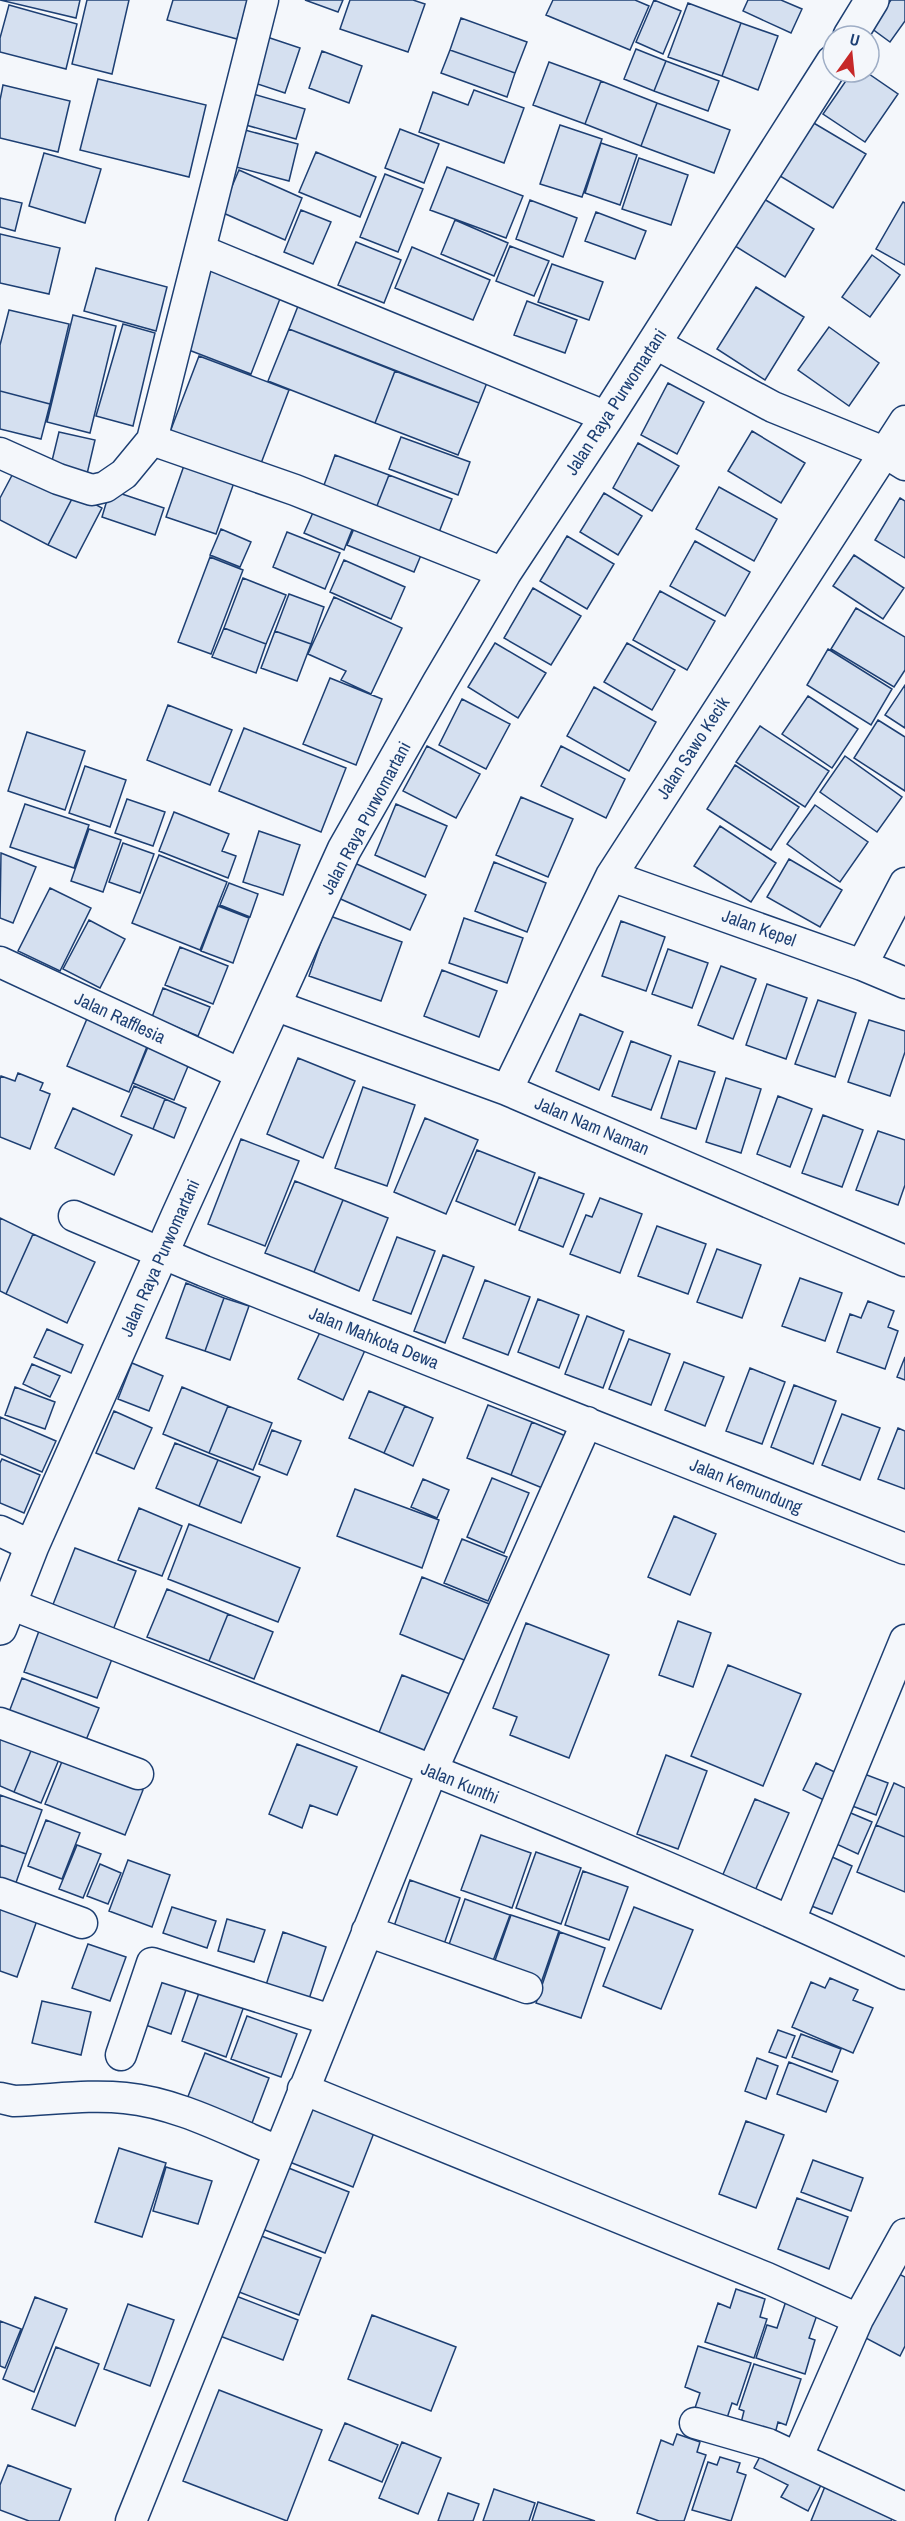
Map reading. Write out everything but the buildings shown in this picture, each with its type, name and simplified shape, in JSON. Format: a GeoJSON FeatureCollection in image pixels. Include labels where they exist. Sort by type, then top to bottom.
{"type":"FeatureCollection","features":[{"type":"Feature","properties":{"kind":"street"},"geometry":{"type":"LineString","coordinates":[[0,453],[58,479],[92,490],[105,487],[124,474],[152,441],[263,0]]}},
{"type":"Feature","properties":{"kind":"street"},"geometry":{"type":"LineString","coordinates":[[857,24],[872,0]]}},
{"type":"Feature","properties":{"kind":"street","name":"Jalan Raya Purwomartani"},"geometry":{"type":"LineString","coordinates":[[5,1616],[33,1546],[241,1074],[344,850],[504,573],[607,417],[821,81]]}},
{"type":"Feature","properties":{"kind":"street"},"geometry":{"type":"LineString","coordinates":[[200,250],[607,417]]}},
{"type":"Feature","properties":{"kind":"street"},"geometry":{"type":"LineString","coordinates":[[654,343],[773,407],[894,458]]}},
{"type":"Feature","properties":{"kind":"street","name":"Jalan Sawo Kecik"},"geometry":{"type":"LineString","coordinates":[[507,1090],[611,876],[894,458],[905,421]]}},
{"type":"Feature","properties":{"kind":"street"},"geometry":{"type":"LineString","coordinates":[[152,441],[295,490],[504,573]]}},
{"type":"Feature","properties":{"kind":"street","name":"Jalan Kepel"},"geometry":{"type":"LineString","coordinates":[[611,876],[862,965],[905,983]]}},
{"type":"Feature","properties":{"kind":"street"},"geometry":{"type":"LineString","coordinates":[[862,965],[905,883]]}},
{"type":"Feature","properties":{"kind":"street","name":"Jalan Rafflesia"},"geometry":{"type":"LineString","coordinates":[[0,962],[241,1074]]}},
{"type":"Feature","properties":{"kind":"street","name":"Jalan Nam Naman"},"geometry":{"type":"LineString","coordinates":[[274,1005],[507,1090],[905,1261]]}},
{"type":"Feature","properties":{"kind":"street","name":"Jalan Mahkota Dewa"},"geometry":{"type":"LineString","coordinates":[[74,1216],[586,1422]]}},
{"type":"Feature","properties":{"kind":"street"},"geometry":{"type":"LineString","coordinates":[[131,2521],[432,1771],[586,1422]]}},
{"type":"Feature","properties":{"kind":"street","name":"Jalan Kemundung"},"geometry":{"type":"LineString","coordinates":[[586,1422],[905,1549]]}},
{"type":"Feature","properties":{"kind":"street"},"geometry":{"type":"LineString","coordinates":[[0,1531],[33,1546]]}},
{"type":"Feature","properties":{"kind":"street","name":"Jalan Kunthi"},"geometry":{"type":"LineString","coordinates":[[5,1616],[432,1771],[790,1920],[905,1974]]}},
{"type":"Feature","properties":{"kind":"street"},"geometry":{"type":"LineString","coordinates":[[790,1920],[905,1640]]}},
{"type":"Feature","properties":{"kind":"street"},"geometry":{"type":"LineString","coordinates":[[0,1723],[138,1773]]}},
{"type":"Feature","properties":{"kind":"street"},"geometry":{"type":"LineString","coordinates":[[0,1893],[82,1923]]}},
{"type":"Feature","properties":{"kind":"street"},"geometry":{"type":"LineString","coordinates":[[367,1931],[527,1988]]}},
{"type":"Feature","properties":{"kind":"street"},"geometry":{"type":"LineString","coordinates":[[122,2055],[152,1963],[331,2020]]}},
{"type":"Feature","properties":{"kind":"street"},"geometry":{"type":"LineString","coordinates":[[303,2089],[767,2278],[858,2319]]}},
{"type":"Feature","properties":{"kind":"street"},"geometry":{"type":"LineString","coordinates":[[0,2098],[14,2101],[124,2097],[146,2101],[172,2108],[278,2151]]}},
{"type":"Feature","properties":{"kind":"street"},"geometry":{"type":"LineString","coordinates":[[798,2456],[858,2319],[904,2240]]}},
{"type":"Feature","properties":{"kind":"street"},"geometry":{"type":"LineString","coordinates":[[695,2423],[768,2444],[798,2456],[905,2508]]}}]}
